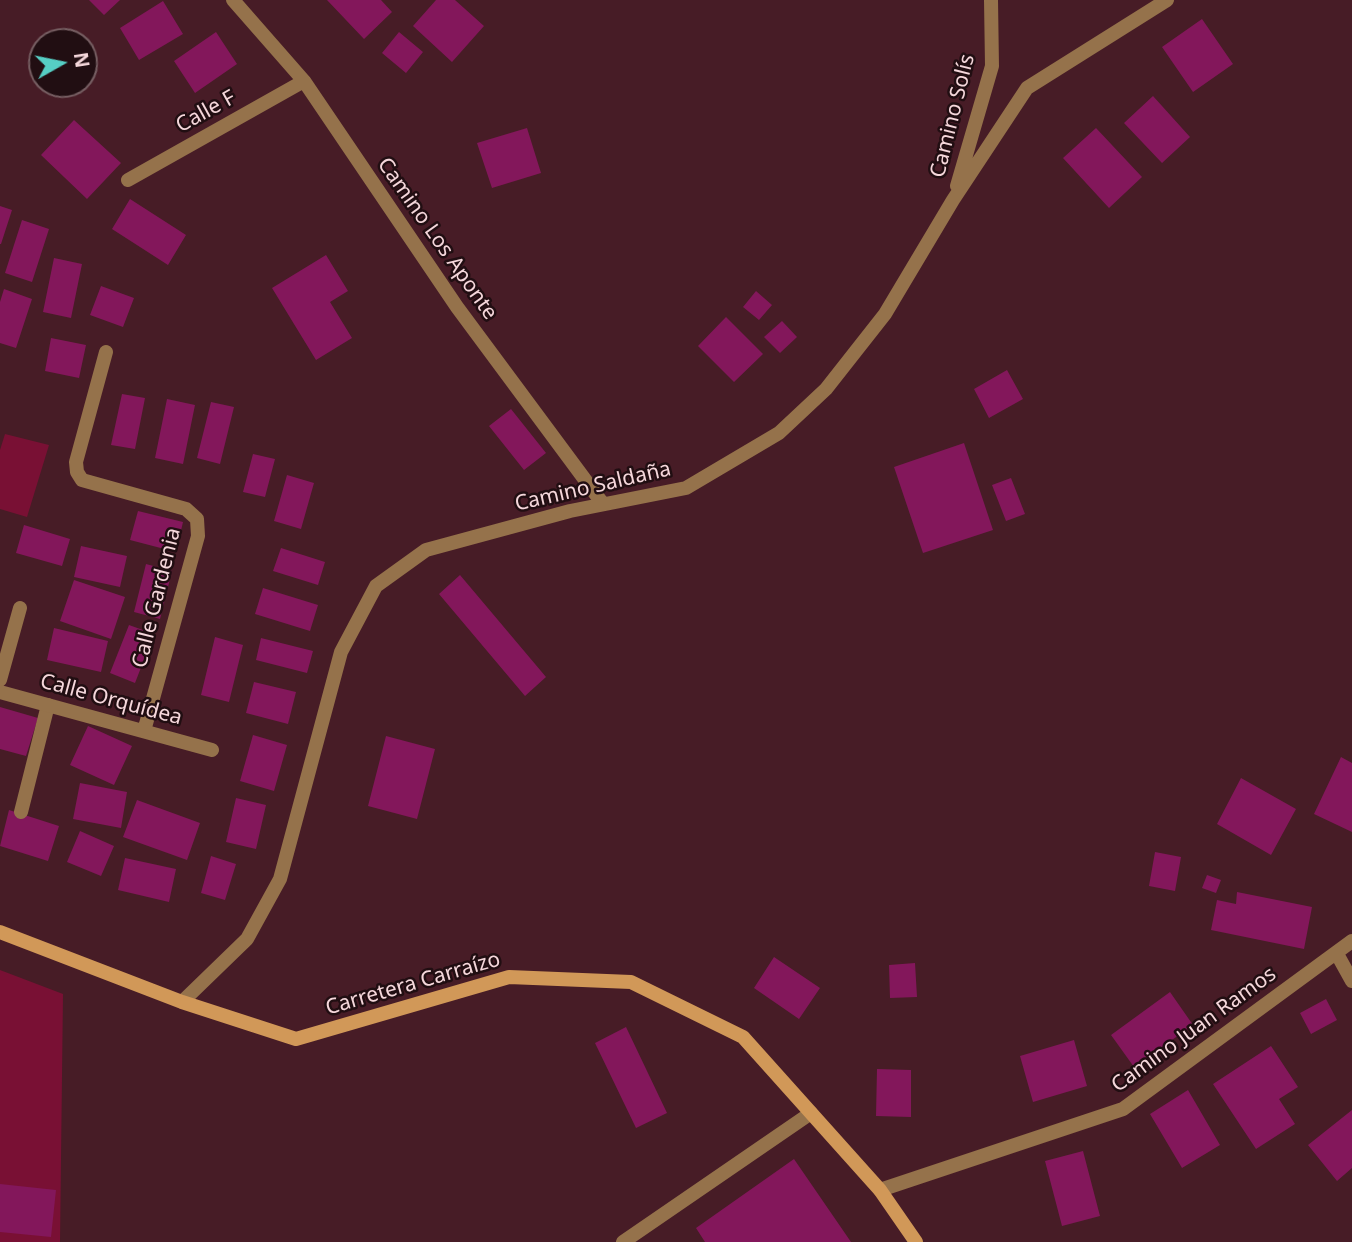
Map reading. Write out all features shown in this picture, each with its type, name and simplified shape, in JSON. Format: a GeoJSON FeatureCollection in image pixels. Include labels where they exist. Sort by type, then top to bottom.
{"type":"FeatureCollection","features":[{"type":"Feature","properties":{"kind":"street","name":"Camino Los Aponte"},"geometry":{"type":"LineString","coordinates":[[233,0],[304,81],[457,307],[603,504]]}},
{"type":"Feature","properties":{"kind":"street","name":"Camino Solís"},"geometry":{"type":"LineString","coordinates":[[953,200],[992,66],[991,0]]}},
{"type":"Feature","properties":{"kind":"street","name":"Camino Saldaña"},"geometry":{"type":"LineString","coordinates":[[182,1002],[247,939],[280,879],[341,652],[376,586],[426,550],[603,504],[686,488],[779,433],[826,388],[885,314],[953,200],[1027,88],[1167,0]]}},
{"type":"Feature","properties":{"kind":"street","name":"Calle F"},"geometry":{"type":"LineString","coordinates":[[128,180],[304,81]]}},
{"type":"Feature","properties":{"kind":"street","name":"Calle Gardenia"},"geometry":{"type":"LineString","coordinates":[[106,352],[76,462],[77,472],[82,480],[186,509],[197,519],[198,536],[144,731]]}},
{"type":"Feature","properties":{"kind":"street"},"geometry":{"type":"LineString","coordinates":[[0,680],[20,608]]}},
{"type":"Feature","properties":{"kind":"street","name":"Calle Orquídea"},"geometry":{"type":"LineString","coordinates":[[0,692],[212,750]]}},
{"type":"Feature","properties":{"kind":"street"},"geometry":{"type":"LineString","coordinates":[[21,812],[48,705]]}},
{"type":"Feature","properties":{"kind":"street","name":"Carretera Carraízo"},"geometry":{"type":"LineString","coordinates":[[0,932],[182,1002],[296,1039],[509,977],[631,982],[743,1037],[880,1190],[916,1242]]}},
{"type":"Feature","properties":{"kind":"street","name":"Camino Juan Ramos"},"geometry":{"type":"LineString","coordinates":[[880,1190],[1122,1109],[1352,941]]}},
{"type":"Feature","properties":{"kind":"street"},"geometry":{"type":"LineString","coordinates":[[1337,954],[1352,981]]}},
{"type":"Feature","properties":{"kind":"street"},"geometry":{"type":"LineString","coordinates":[[623,1242],[811,1113]]}},
{"type":"Feature","properties":{"kind":"shaded area"},"geometry":{"type":"Polygon","coordinates":[[[5,434],[49,445],[27,517],[0,509],[0,450],[5,434]]]}},
{"type":"Feature","properties":{"kind":"shaded area"},"geometry":{"type":"Polygon","coordinates":[[[0,970],[63,994],[60,1242],[0,1242],[0,970]]]}},
{"type":"Feature","properties":{"kind":"building"},"geometry":{"type":"Polygon","coordinates":[[[89,0],[120,0],[104,15],[89,0]]]}},
{"type":"Feature","properties":{"kind":"building"},"geometry":{"type":"Polygon","coordinates":[[[327,0],[381,0],[392,12],[364,39],[327,0]]]}},
{"type":"Feature","properties":{"kind":"building"},"geometry":{"type":"Polygon","coordinates":[[[436,0],[455,0],[484,26],[452,62],[413,26],[436,0]]]}},
{"type":"Feature","properties":{"kind":"building"},"geometry":{"type":"Polygon","coordinates":[[[163,1],[183,34],[139,60],[120,28],[163,1]]]}},
{"type":"Feature","properties":{"kind":"building"},"geometry":{"type":"Polygon","coordinates":[[[1202,19],[1233,64],[1193,92],[1162,47],[1202,19]]]}},
{"type":"Feature","properties":{"kind":"building"},"geometry":{"type":"Polygon","coordinates":[[[216,32],[237,64],[195,93],[174,61],[216,32]]]}},
{"type":"Feature","properties":{"kind":"building"},"geometry":{"type":"Polygon","coordinates":[[[399,32],[423,52],[406,73],[382,53],[399,32]]]}},
{"type":"Feature","properties":{"kind":"building"},"geometry":{"type":"Polygon","coordinates":[[[1153,96],[1190,137],[1162,163],[1124,123],[1153,96]]]}},
{"type":"Feature","properties":{"kind":"building"},"geometry":{"type":"Polygon","coordinates":[[[74,120],[121,163],[87,199],[41,155],[74,120]]]}},
{"type":"Feature","properties":{"kind":"building"},"geometry":{"type":"Polygon","coordinates":[[[527,128],[541,173],[492,188],[477,143],[527,128]]]}},
{"type":"Feature","properties":{"kind":"building"},"geometry":{"type":"Polygon","coordinates":[[[1096,128],[1142,177],[1109,208],[1063,158],[1096,128]]]}},
{"type":"Feature","properties":{"kind":"building"},"geometry":{"type":"Polygon","coordinates":[[[130,199],[186,235],[168,265],[112,229],[130,199]]]}},
{"type":"Feature","properties":{"kind":"building"},"geometry":{"type":"Polygon","coordinates":[[[0,206],[12,210],[1,244],[0,244],[0,206]]]}},
{"type":"Feature","properties":{"kind":"building"},"geometry":{"type":"Polygon","coordinates":[[[22,220],[49,229],[32,282],[5,273],[22,220]]]}},
{"type":"Feature","properties":{"kind":"building"},"geometry":{"type":"Polygon","coordinates":[[[326,255],[348,291],[330,302],[352,338],[316,360],[272,288],[326,255]]]}},
{"type":"Feature","properties":{"kind":"building"},"geometry":{"type":"Polygon","coordinates":[[[54,258],[82,264],[71,318],[43,312],[54,258]]]}},
{"type":"Feature","properties":{"kind":"building"},"geometry":{"type":"Polygon","coordinates":[[[101,286],[134,298],[123,327],[90,315],[101,286]]]}},
{"type":"Feature","properties":{"kind":"building"},"geometry":{"type":"Polygon","coordinates":[[[4,289],[32,299],[16,348],[0,343],[0,302],[4,289]]]}},
{"type":"Feature","properties":{"kind":"building"},"geometry":{"type":"Polygon","coordinates":[[[756,291],[772,305],[759,320],[743,307],[756,291]]]}},
{"type":"Feature","properties":{"kind":"building"},"geometry":{"type":"Polygon","coordinates":[[[726,317],[763,354],[734,382],[698,346],[726,317]]]}},
{"type":"Feature","properties":{"kind":"building"},"geometry":{"type":"Polygon","coordinates":[[[782,321],[797,337],[780,353],[764,337],[782,321]]]}},
{"type":"Feature","properties":{"kind":"building"},"geometry":{"type":"Polygon","coordinates":[[[51,338],[86,345],[79,378],[45,371],[51,338]]]}},
{"type":"Feature","properties":{"kind":"building"},"geometry":{"type":"Polygon","coordinates":[[[1007,370],[1023,399],[989,418],[974,389],[1007,370]]]}},
{"type":"Feature","properties":{"kind":"building"},"geometry":{"type":"Polygon","coordinates":[[[122,394],[145,398],[135,449],[111,445],[122,394]]]}},
{"type":"Feature","properties":{"kind":"building"},"geometry":{"type":"Polygon","coordinates":[[[167,399],[195,405],[183,464],[155,458],[167,399]]]}},
{"type":"Feature","properties":{"kind":"building"},"geometry":{"type":"Polygon","coordinates":[[[211,402],[234,407],[220,464],[197,458],[211,402]]]}},
{"type":"Feature","properties":{"kind":"building"},"geometry":{"type":"Polygon","coordinates":[[[511,409],[546,453],[524,470],[489,426],[511,409]]]}},
{"type":"Feature","properties":{"kind":"building"},"geometry":{"type":"Polygon","coordinates":[[[964,443],[993,530],[923,553],[894,467],[964,443]]]}},
{"type":"Feature","properties":{"kind":"building"},"geometry":{"type":"Polygon","coordinates":[[[253,454],[275,459],[265,497],[243,492],[253,454]]]}},
{"type":"Feature","properties":{"kind":"building"},"geometry":{"type":"Polygon","coordinates":[[[287,475],[314,483],[301,529],[274,521],[287,475]]]}},
{"type":"Feature","properties":{"kind":"building"},"geometry":{"type":"Polygon","coordinates":[[[1011,478],[1025,514],[1006,521],[992,485],[1011,478]]]}},
{"type":"Feature","properties":{"kind":"building"},"geometry":{"type":"Polygon","coordinates":[[[138,511],[183,522],[176,552],[130,540],[138,511]]]}},
{"type":"Feature","properties":{"kind":"building"},"geometry":{"type":"Polygon","coordinates":[[[24,525],[70,539],[62,566],[16,553],[24,525]]]}},
{"type":"Feature","properties":{"kind":"building"},"geometry":{"type":"Polygon","coordinates":[[[81,546],[127,556],[120,587],[74,577],[81,546]]]}},
{"type":"Feature","properties":{"kind":"building"},"geometry":{"type":"Polygon","coordinates":[[[281,548],[325,562],[318,585],[273,571],[281,548]]]}},
{"type":"Feature","properties":{"kind":"building"},"geometry":{"type":"Polygon","coordinates":[[[146,564],[172,571],[160,619],[134,612],[146,564]]]}},
{"type":"Feature","properties":{"kind":"building"},"geometry":{"type":"Polygon","coordinates":[[[460,575],[546,677],[525,696],[439,594],[460,575]]]}},
{"type":"Feature","properties":{"kind":"building"},"geometry":{"type":"Polygon","coordinates":[[[74,580],[125,597],[111,639],[60,621],[74,580]]]}},
{"type":"Feature","properties":{"kind":"building"},"geometry":{"type":"Polygon","coordinates":[[[263,588],[318,605],[310,631],[255,614],[263,588]]]}},
{"type":"Feature","properties":{"kind":"building"},"geometry":{"type":"Polygon","coordinates":[[[129,625],[154,634],[135,683],[110,673],[129,625]]]}},
{"type":"Feature","properties":{"kind":"building"},"geometry":{"type":"Polygon","coordinates":[[[54,628],[108,641],[101,672],[47,660],[54,628]]]}},
{"type":"Feature","properties":{"kind":"building"},"geometry":{"type":"Polygon","coordinates":[[[215,637],[243,645],[229,702],[201,695],[215,637]]]}},
{"type":"Feature","properties":{"kind":"building"},"geometry":{"type":"Polygon","coordinates":[[[261,638],[313,651],[307,673],[256,660],[261,638]]]}},
{"type":"Feature","properties":{"kind":"building"},"geometry":{"type":"Polygon","coordinates":[[[254,682],[296,692],[288,724],[246,713],[254,682]]]}},
{"type":"Feature","properties":{"kind":"building"},"geometry":{"type":"Polygon","coordinates":[[[0,707],[38,718],[26,756],[0,749],[0,707]]]}},
{"type":"Feature","properties":{"kind":"building"},"geometry":{"type":"Polygon","coordinates":[[[88,726],[132,746],[114,785],[70,765],[88,726]]]}},
{"type":"Feature","properties":{"kind":"building"},"geometry":{"type":"Polygon","coordinates":[[[253,735],[287,745],[274,791],[240,781],[253,735]]]}},
{"type":"Feature","properties":{"kind":"building"},"geometry":{"type":"Polygon","coordinates":[[[386,736],[435,749],[417,819],[368,806],[386,736]]]}},
{"type":"Feature","properties":{"kind":"building"},"geometry":{"type":"Polygon","coordinates":[[[1341,757],[1352,763],[1352,832],[1314,814],[1341,757]]]}},
{"type":"Feature","properties":{"kind":"building"},"geometry":{"type":"Polygon","coordinates":[[[1241,778],[1296,809],[1271,855],[1217,824],[1241,778]]]}},
{"type":"Feature","properties":{"kind":"building"},"geometry":{"type":"Polygon","coordinates":[[[80,783],[127,792],[121,828],[73,819],[80,783]]]}},
{"type":"Feature","properties":{"kind":"building"},"geometry":{"type":"Polygon","coordinates":[[[236,798],[266,805],[256,849],[226,842],[236,798]]]}},
{"type":"Feature","properties":{"kind":"building"},"geometry":{"type":"Polygon","coordinates":[[[137,800],[200,823],[187,860],[123,837],[137,800]]]}},
{"type":"Feature","properties":{"kind":"building"},"geometry":{"type":"Polygon","coordinates":[[[9,810],[59,826],[48,861],[0,846],[9,810]]]}},
{"type":"Feature","properties":{"kind":"building"},"geometry":{"type":"Polygon","coordinates":[[[80,831],[114,846],[101,876],[67,862],[80,831]]]}},
{"type":"Feature","properties":{"kind":"building"},"geometry":{"type":"Polygon","coordinates":[[[1155,852],[1181,857],[1175,891],[1149,886],[1155,852]]]}},
{"type":"Feature","properties":{"kind":"building"},"geometry":{"type":"Polygon","coordinates":[[[211,856],[236,864],[225,900],[201,893],[211,856]]]}},
{"type":"Feature","properties":{"kind":"building"},"geometry":{"type":"Polygon","coordinates":[[[125,858],[176,869],[169,902],[118,890],[125,858]]]}},
{"type":"Feature","properties":{"kind":"building"},"geometry":{"type":"Polygon","coordinates":[[[1207,875],[1221,880],[1216,893],[1202,888],[1207,875]]]}},
{"type":"Feature","properties":{"kind":"building"},"geometry":{"type":"Polygon","coordinates":[[[1237,892],[1312,907],[1304,949],[1211,930],[1217,900],[1236,904],[1237,892]]]}},
{"type":"Feature","properties":{"kind":"building"},"geometry":{"type":"Polygon","coordinates":[[[774,957],[820,988],[799,1019],[754,988],[774,957]]]}},
{"type":"Feature","properties":{"kind":"building"},"geometry":{"type":"Polygon","coordinates":[[[915,963],[917,997],[890,998],[889,965],[915,963]]]}},
{"type":"Feature","properties":{"kind":"building"},"geometry":{"type":"Polygon","coordinates":[[[1170,992],[1193,1025],[1134,1067],[1111,1035],[1170,992]]]}},
{"type":"Feature","properties":{"kind":"building"},"geometry":{"type":"Polygon","coordinates":[[[1326,999],[1337,1020],[1311,1034],[1300,1013],[1326,999]]]}},
{"type":"Feature","properties":{"kind":"building"},"geometry":{"type":"Polygon","coordinates":[[[626,1027],[667,1113],[636,1128],[595,1043],[626,1027]]]}},
{"type":"Feature","properties":{"kind":"building"},"geometry":{"type":"Polygon","coordinates":[[[1074,1040],[1087,1086],[1033,1102],[1020,1056],[1074,1040]]]}},
{"type":"Feature","properties":{"kind":"building"},"geometry":{"type":"Polygon","coordinates":[[[1271,1046],[1298,1087],[1279,1099],[1295,1124],[1256,1149],[1213,1084],[1271,1046]]]}},
{"type":"Feature","properties":{"kind":"building"},"geometry":{"type":"Polygon","coordinates":[[[877,1069],[911,1070],[911,1117],[876,1116],[877,1069]]]}},
{"type":"Feature","properties":{"kind":"building"},"geometry":{"type":"Polygon","coordinates":[[[1188,1090],[1220,1145],[1182,1168],[1150,1114],[1188,1090]]]}},
{"type":"Feature","properties":{"kind":"building"},"geometry":{"type":"Polygon","coordinates":[[[1352,1110],[1352,1168],[1337,1181],[1308,1145],[1352,1110]]]}},
{"type":"Feature","properties":{"kind":"building"},"geometry":{"type":"Polygon","coordinates":[[[1083,1151],[1100,1216],[1062,1226],[1045,1161],[1083,1151]]]}},
{"type":"Feature","properties":{"kind":"building"},"geometry":{"type":"Polygon","coordinates":[[[794,1159],[851,1242],[705,1242],[696,1228],[794,1159]]]}},
{"type":"Feature","properties":{"kind":"building"},"geometry":{"type":"Polygon","coordinates":[[[0,1184],[56,1190],[51,1237],[0,1232],[0,1184]]]}}]}
